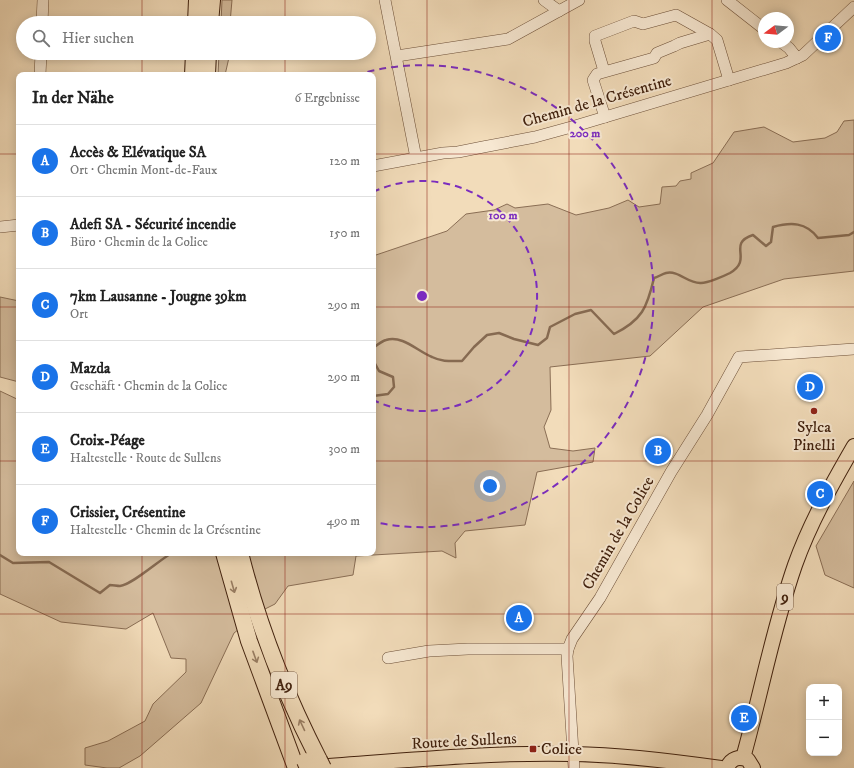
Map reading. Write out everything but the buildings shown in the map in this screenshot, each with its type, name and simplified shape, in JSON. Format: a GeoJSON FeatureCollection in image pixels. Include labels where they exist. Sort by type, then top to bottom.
{"type":"FeatureCollection","features":[{"type":"Feature","properties":{"kind":"highway"},"geometry":{"type":"LineString","coordinates":[[196,16],[197,0]]}},
{"type":"Feature","properties":{"kind":"highway"},"geometry":{"type":"LineString","coordinates":[[211,16],[212,0]]}},
{"type":"Feature","properties":{"kind":"highway"},"geometry":{"type":"LineString","coordinates":[[193,72],[194,60]]}},
{"type":"Feature","properties":{"kind":"highway"},"geometry":{"type":"LineString","coordinates":[[207,72],[208,60]]}},
{"type":"Feature","properties":{"kind":"highway","name":"A9"},"geometry":{"type":"LineString","coordinates":[[225,556],[242,620],[269,693],[307,765]]}},
{"type":"Feature","properties":{"kind":"highway","name":"A9"},"geometry":{"type":"LineString","coordinates":[[241,556],[255,608],[284,687],[307,765]]}},
{"type":"Feature","properties":{"kind":"main road","name":"9"},"geometry":{"type":"LineString","coordinates":[[748,763],[784,601],[795,565],[818,511],[854,446]]}},
{"type":"Feature","properties":{"kind":"main road","name":"Route de Sullens"},"geometry":{"type":"LineString","coordinates":[[307,765],[474,756],[574,761],[656,760],[721,768]]}},
{"type":"Feature","properties":{"kind":"main road"},"geometry":{"type":"LineString","coordinates":[[728,768],[731,761],[735,759],[748,763]]}},
{"type":"Feature","properties":{"kind":"street"},"geometry":{"type":"LineString","coordinates":[[42,16],[43,0]]}},
{"type":"Feature","properties":{"kind":"street"},"geometry":{"type":"LineString","coordinates":[[385,0],[416,158]]}},
{"type":"Feature","properties":{"kind":"street"},"geometry":{"type":"LineString","coordinates":[[544,0],[559,11]]}},
{"type":"Feature","properties":{"kind":"street"},"geometry":{"type":"LineString","coordinates":[[397,56],[508,39],[579,0]]}},
{"type":"Feature","properties":{"kind":"street"},"geometry":{"type":"LineString","coordinates":[[727,0],[758,24]]}},
{"type":"Feature","properties":{"kind":"street","name":"Chemin de la Crésentine"},"geometry":{"type":"LineString","coordinates":[[376,165],[443,153],[483,148],[532,138],[786,63],[803,55],[854,7]]}},
{"type":"Feature","properties":{"kind":"street"},"geometry":{"type":"LineString","coordinates":[[604,71],[595,41],[595,36],[634,21],[643,24],[676,16],[710,34],[717,40],[729,80]]}},
{"type":"Feature","properties":{"kind":"street"},"geometry":{"type":"LineString","coordinates":[[605,117],[593,80],[597,74],[654,58],[657,52],[674,46],[680,42],[710,34]]}},
{"type":"Feature","properties":{"kind":"street"},"geometry":{"type":"LineString","coordinates":[[789,48],[797,58]]}},
{"type":"Feature","properties":{"kind":"street"},"geometry":{"type":"LineString","coordinates":[[40,72],[41,60]]}},
{"type":"Feature","properties":{"kind":"street"},"geometry":{"type":"LineString","coordinates":[[0,227],[16,225]]}},
{"type":"Feature","properties":{"kind":"street","name":"Chemin de la Colice"},"geometry":{"type":"LineString","coordinates":[[568,649],[572,639],[600,598],[675,465],[707,415],[739,357],[854,349]]}},
{"type":"Feature","properties":{"kind":"street"},"geometry":{"type":"LineString","coordinates":[[388,658],[437,650],[568,649],[574,761]]}},
{"type":"Feature","properties":{"kind":"shaded area"},"geometry":{"type":"Polygon","coordinates":[[[222,0],[232,0],[231,16],[221,16],[222,0]]]}},
{"type":"Feature","properties":{"kind":"shaded area"},"geometry":{"type":"Polygon","coordinates":[[[219,60],[228,60],[226,72],[218,72],[219,60]]]}},
{"type":"Feature","properties":{"kind":"shaded area"},"geometry":{"type":"Polygon","coordinates":[[[854,120],[854,271],[784,279],[703,307],[650,356],[550,367],[551,410],[544,427],[550,448],[573,451],[595,448],[593,462],[537,472],[525,525],[465,531],[455,543],[456,558],[442,551],[376,555],[376,255],[447,231],[466,214],[494,210],[507,204],[515,208],[548,204],[576,215],[609,208],[628,200],[639,207],[660,204],[662,187],[676,186],[680,181],[691,179],[691,173],[713,163],[734,132],[764,127],[793,142],[825,138],[837,132],[844,121],[854,120]]]}},
{"type":"Feature","properties":{"kind":"shaded area"},"geometry":{"type":"Polygon","coordinates":[[[0,297],[16,300],[16,381],[0,377],[0,297]]]}},
{"type":"Feature","properties":{"kind":"shaded area"},"geometry":{"type":"Polygon","coordinates":[[[0,391],[16,399],[16,556],[356,556],[353,575],[288,586],[275,604],[265,609],[234,633],[201,703],[140,756],[119,768],[85,765],[85,748],[108,741],[145,721],[153,704],[186,672],[186,659],[171,658],[153,613],[126,629],[61,622],[0,594],[0,391]]]}},
{"type":"Feature","properties":{"kind":"shaded area"},"geometry":{"type":"Polygon","coordinates":[[[854,481],[854,588],[825,575],[816,546],[854,481]]]}},
{"type":"Feature","properties":{"kind":"waterway"},"geometry":{"type":"LineString","coordinates":[[376,346],[386,340],[398,340],[410,344],[439,360],[462,361],[487,335],[499,333],[514,339],[538,345],[547,338],[550,327],[575,314],[591,310],[614,334],[631,324],[642,312],[649,297],[654,278],[664,273],[675,273],[696,283],[704,283],[724,276],[737,268],[741,257],[741,243],[753,235],[766,246],[771,242],[773,227],[786,224],[803,226],[818,238],[849,235],[854,232]]}},
{"type":"Feature","properties":{"kind":"waterway"},"geometry":{"type":"LineString","coordinates":[[376,366],[379,371],[393,377],[394,387],[388,394],[376,396]]}},
{"type":"Feature","properties":{"kind":"waterway"},"geometry":{"type":"LineString","coordinates":[[0,555],[13,563],[49,562],[100,593],[110,585],[125,585],[167,556]]}},
{"type":"Feature","properties":{"kind":"place","name":"Crissier, Crésentine"},"geometry":{"type":"Point","coordinates":[828,38]}},
{"type":"Feature","properties":{"kind":"place","name":"Mazda"},"geometry":{"type":"Point","coordinates":[810,387]}},
{"type":"Feature","properties":{"kind":"place","name":"Sylca Pinelli"},"geometry":{"type":"Point","coordinates":[814,411]}},
{"type":"Feature","properties":{"kind":"place","name":"Adefi SA - Sécurité incendie"},"geometry":{"type":"Point","coordinates":[658,451]}},
{"type":"Feature","properties":{"kind":"place","name":"7km Lausanne - Jougne 39km"},"geometry":{"type":"Point","coordinates":[820,494]}},
{"type":"Feature","properties":{"kind":"place","name":"Accès & Elévatique SA"},"geometry":{"type":"Point","coordinates":[519,618]}},
{"type":"Feature","properties":{"kind":"place","name":"Croix-Péage"},"geometry":{"type":"Point","coordinates":[744,718]}},
{"type":"Feature","properties":{"kind":"place","name":"Colice"},"geometry":{"type":"Point","coordinates":[533,749]}}]}
